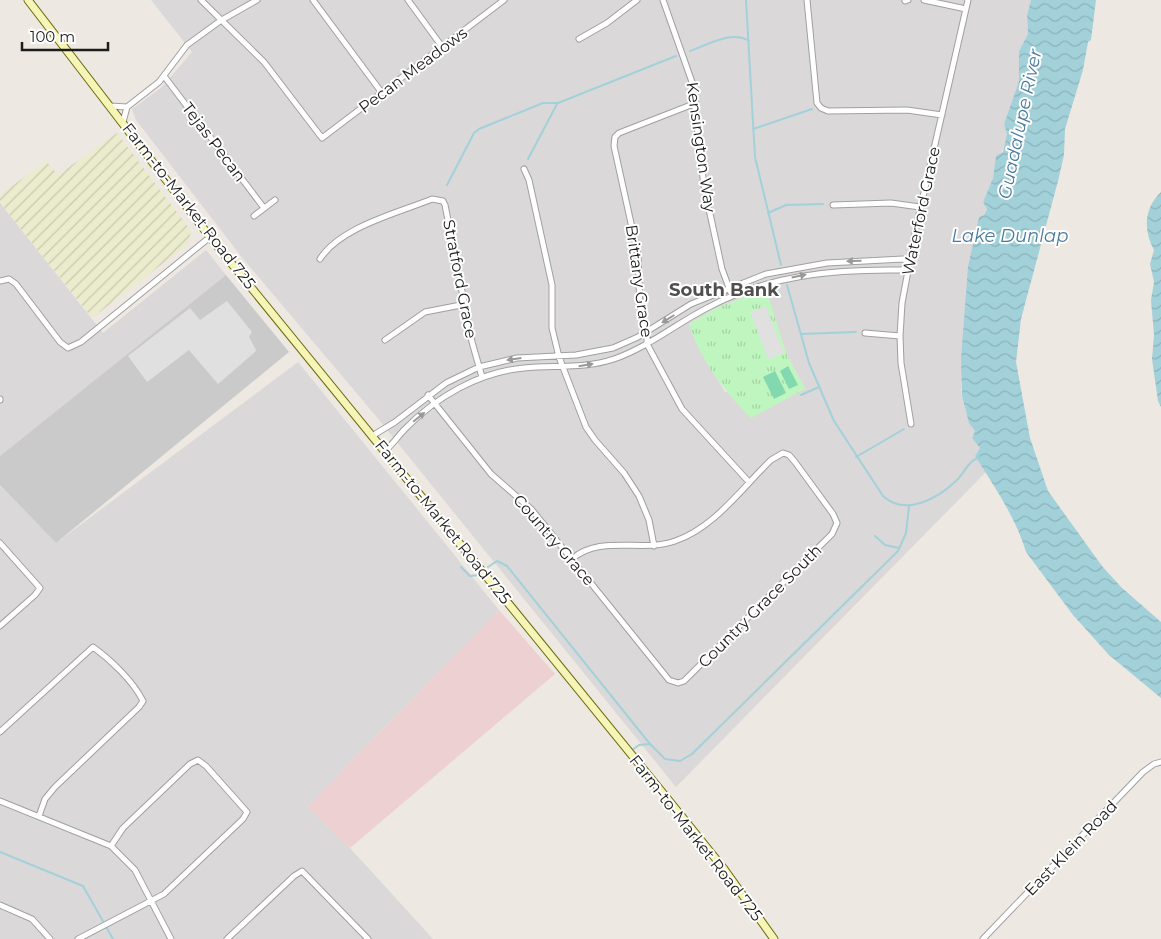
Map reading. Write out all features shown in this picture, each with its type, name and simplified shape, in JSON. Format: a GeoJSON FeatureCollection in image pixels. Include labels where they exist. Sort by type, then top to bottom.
{"type":"FeatureCollection","features":[{"type":"Feature","properties":{"kind":"street","name":"Farm-to-Market Road 725"},"geometry":{"type":"LineString","coordinates":[[28,0],[210,237],[701,840],[774,939]]}},
{"type":"Feature","properties":{"kind":"street"},"geometry":{"type":"LineString","coordinates":[[201,0],[220,21]]}},
{"type":"Feature","properties":{"kind":"street"},"geometry":{"type":"LineString","coordinates":[[123,122],[127,107],[164,76],[187,45],[220,21],[257,0]]}},
{"type":"Feature","properties":{"kind":"street"},"geometry":{"type":"LineString","coordinates":[[313,0],[382,92]]}},
{"type":"Feature","properties":{"kind":"street"},"geometry":{"type":"LineString","coordinates":[[408,0],[444,48]]}},
{"type":"Feature","properties":{"kind":"street"},"geometry":{"type":"LineString","coordinates":[[579,39],[608,23],[637,0]]}},
{"type":"Feature","properties":{"kind":"street","name":"Kensington Way"},"geometry":{"type":"LineString","coordinates":[[663,0],[687,64],[696,104],[702,174],[722,269],[732,296]]}},
{"type":"Feature","properties":{"kind":"street"},"geometry":{"type":"LineString","coordinates":[[807,0],[817,103],[821,108],[828,111],[919,110],[942,115]]}},
{"type":"Feature","properties":{"kind":"street"},"geometry":{"type":"LineString","coordinates":[[924,0],[966,9]]}},
{"type":"Feature","properties":{"kind":"street","name":"Waterford Grace"},"geometry":{"type":"LineString","coordinates":[[911,424],[904,388],[900,336],[909,263],[920,207],[968,0]]}},
{"type":"Feature","properties":{"kind":"street","name":"Pecan Meadows"},"geometry":{"type":"LineString","coordinates":[[220,21],[264,62],[322,138],[444,48],[502,1]]}},
{"type":"Feature","properties":{"kind":"street","name":"Tejas Pecan"},"geometry":{"type":"LineString","coordinates":[[164,76],[264,208]]}},
{"type":"Feature","properties":{"kind":"street","name":"Brittany Grace"},"geometry":{"type":"LineString","coordinates":[[696,104],[619,133],[615,138],[614,146],[639,263],[641,316],[647,332],[647,344],[682,409],[749,482]]}},
{"type":"Feature","properties":{"kind":"street"},"geometry":{"type":"LineString","coordinates":[[110,106],[127,107]]}},
{"type":"Feature","properties":{"kind":"street"},"geometry":{"type":"LineString","coordinates":[[524,169],[529,180],[552,285],[552,328],[559,356],[586,427],[624,473],[639,496],[649,520],[654,546]]}},
{"type":"Feature","properties":{"kind":"street","name":"Stratford Grace"},"geometry":{"type":"LineString","coordinates":[[320,260],[332,245],[354,231],[432,199],[440,200],[446,205],[482,377]]}},
{"type":"Feature","properties":{"kind":"street"},"geometry":{"type":"LineString","coordinates":[[254,216],[275,200]]}},
{"type":"Feature","properties":{"kind":"street"},"geometry":{"type":"LineString","coordinates":[[833,205],[890,203],[920,207]]}},
{"type":"Feature","properties":{"kind":"street"},"geometry":{"type":"LineString","coordinates":[[0,281],[9,279],[60,342],[68,348],[81,342],[210,237]]}},
{"type":"Feature","properties":{"kind":"street"},"geometry":{"type":"LineString","coordinates":[[372,436],[395,422],[428,395],[455,378],[479,368],[517,358],[559,356],[613,348],[647,332],[691,304],[766,274],[810,265],[903,259],[909,263],[902,270],[849,270],[806,275],[768,283],[732,296],[688,318],[647,344],[614,358],[565,368],[517,368],[482,377],[460,387],[436,404],[403,432],[385,452]]}},
{"type":"Feature","properties":{"kind":"street"},"geometry":{"type":"LineString","coordinates":[[385,340],[425,312],[466,304]]}},
{"type":"Feature","properties":{"kind":"street"},"geometry":{"type":"LineString","coordinates":[[865,333],[900,336]]}},
{"type":"Feature","properties":{"kind":"street","name":"Country Grace"},"geometry":{"type":"LineString","coordinates":[[428,395],[491,474],[527,505],[670,680],[678,683]]}},
{"type":"Feature","properties":{"kind":"street"},"geometry":{"type":"LineString","coordinates":[[395,422],[403,432]]}},
{"type":"Feature","properties":{"kind":"street","name":"Country Grace South"},"geometry":{"type":"LineString","coordinates":[[678,683],[684,681],[832,534],[837,523],[833,514],[795,462],[785,454],[773,458],[749,482]]}},
{"type":"Feature","properties":{"kind":"street"},"geometry":{"type":"LineString","coordinates":[[572,559],[584,550],[594,547],[654,546],[676,541],[700,529],[749,482]]}},
{"type":"Feature","properties":{"kind":"street"},"geometry":{"type":"LineString","coordinates":[[0,543],[40,588],[35,596],[0,626]]}},
{"type":"Feature","properties":{"kind":"street"},"geometry":{"type":"LineString","coordinates":[[0,732],[93,647],[101,653],[138,693],[143,701],[140,707],[54,787],[46,799],[39,816]]}},
{"type":"Feature","properties":{"kind":"street"},"geometry":{"type":"LineString","coordinates":[[78,939],[152,901],[169,890],[247,812],[206,766],[198,760],[190,764],[123,828],[111,846]]}},
{"type":"Feature","properties":{"kind":"street","name":"East Klein Road"},"geometry":{"type":"LineString","coordinates":[[983,939],[1143,772],[1154,764],[1161,762]]}},
{"type":"Feature","properties":{"kind":"street"},"geometry":{"type":"LineString","coordinates":[[0,801],[111,846],[131,864],[171,939]]}},
{"type":"Feature","properties":{"kind":"street"},"geometry":{"type":"LineString","coordinates":[[227,939],[294,876],[302,871],[368,939]]}},
{"type":"Feature","properties":{"kind":"street"},"geometry":{"type":"LineString","coordinates":[[0,905],[32,919],[50,939]]}},
{"type":"Feature","properties":{"kind":"shaded area","name":"South Bank"},"geometry":{"type":"Polygon","coordinates":[[[151,0],[1031,0],[1027,15],[1028,34],[1019,51],[1019,81],[1004,124],[1007,134],[1006,144],[996,162],[993,178],[983,202],[987,208],[984,215],[979,217],[967,283],[961,392],[968,419],[975,431],[972,438],[980,448],[975,456],[986,472],[676,787],[375,415],[244,260],[136,120],[132,109],[161,88],[192,52],[151,0]],[[765,289],[716,308],[689,324],[706,360],[725,392],[805,389],[786,353],[765,289]]]}},
{"type":"Feature","properties":{"kind":"shaded area"},"geometry":{"type":"Polygon","coordinates":[[[0,203],[103,333],[206,250],[226,275],[0,456],[0,203]]]}},
{"type":"Feature","properties":{"kind":"shaded area"},"geometry":{"type":"Polygon","coordinates":[[[226,275],[289,352],[56,543],[0,485],[0,456],[226,275]]]}},
{"type":"Feature","properties":{"kind":"shaded area"},"geometry":{"type":"Polygon","coordinates":[[[227,301],[252,332],[249,337],[256,350],[255,352],[218,384],[189,350],[147,382],[128,356],[190,308],[200,320],[227,301]]]}},
{"type":"Feature","properties":{"kind":"shaded area"},"geometry":{"type":"Polygon","coordinates":[[[766,306],[784,353],[768,359],[750,312],[766,306]]]}},
{"type":"Feature","properties":{"kind":"shaded area"},"geometry":{"type":"Polygon","coordinates":[[[298,362],[499,610],[307,807],[350,848],[433,939],[0,939],[0,485],[56,543],[298,362]]]}},
{"type":"Feature","properties":{"kind":"shaded area"},"geometry":{"type":"Polygon","coordinates":[[[499,610],[555,674],[350,848],[307,807],[499,610]]]}},
{"type":"Feature","properties":{"kind":"green space"},"geometry":{"type":"Polygon","coordinates":[[[117,133],[191,231],[188,244],[92,318],[0,203],[0,195],[46,161],[58,175],[117,133]]]}},
{"type":"Feature","properties":{"kind":"green space"},"geometry":{"type":"Polygon","coordinates":[[[766,289],[786,353],[805,389],[751,418],[714,375],[700,350],[689,324],[716,308],[766,289]]]}},
{"type":"Feature","properties":{"kind":"green space"},"geometry":{"type":"Polygon","coordinates":[[[788,366],[798,385],[789,389],[780,371],[788,366]]]}},
{"type":"Feature","properties":{"kind":"green space"},"geometry":{"type":"Polygon","coordinates":[[[775,371],[786,393],[774,399],[763,377],[775,371]]]}},
{"type":"Feature","properties":{"kind":"water","name":"Lake Dunlap"},"geometry":{"type":"Polygon","coordinates":[[[1031,0],[1096,0],[1091,40],[1088,42],[1083,70],[1065,129],[1064,155],[1058,181],[1021,319],[1016,362],[1030,438],[1048,491],[1102,566],[1121,587],[1161,622],[1161,698],[1109,655],[1073,615],[1026,552],[1010,515],[975,456],[980,448],[972,438],[975,431],[969,423],[962,396],[961,359],[968,267],[979,217],[984,215],[987,209],[983,202],[993,178],[996,156],[1003,152],[1007,134],[1004,124],[1019,81],[1019,51],[1028,34],[1027,15],[1031,0]]]}},
{"type":"Feature","properties":{"kind":"water"},"geometry":{"type":"Polygon","coordinates":[[[1161,192],[1161,407],[1158,401],[1152,359],[1154,335],[1151,300],[1154,282],[1150,264],[1154,250],[1148,235],[1147,220],[1151,205],[1161,192]]]}},
{"type":"Feature","properties":{"kind":"waterway"},"geometry":{"type":"LineString","coordinates":[[746,0],[755,157],[781,265]]}},
{"type":"Feature","properties":{"kind":"waterway"},"geometry":{"type":"LineString","coordinates":[[690,51],[727,38],[735,37],[749,41]]}},
{"type":"Feature","properties":{"kind":"waterway"},"geometry":{"type":"LineString","coordinates":[[447,185],[474,133],[479,129],[543,103],[558,103],[676,56]]}},
{"type":"Feature","properties":{"kind":"waterway"},"geometry":{"type":"LineString","coordinates":[[528,159],[557,104]]}},
{"type":"Feature","properties":{"kind":"waterway"},"geometry":{"type":"LineString","coordinates":[[753,129],[812,109]]}},
{"type":"Feature","properties":{"kind":"waterway"},"geometry":{"type":"LineString","coordinates":[[768,213],[786,205],[823,204]]}},
{"type":"Feature","properties":{"kind":"waterway"},"geometry":{"type":"LineString","coordinates":[[787,285],[809,363],[834,421],[883,496],[892,502],[902,505],[912,505],[932,498],[942,493],[979,457]]}},
{"type":"Feature","properties":{"kind":"waterway"},"geometry":{"type":"LineString","coordinates":[[801,334],[856,332]]}},
{"type":"Feature","properties":{"kind":"waterway"},"geometry":{"type":"LineString","coordinates":[[801,395],[819,387]]}},
{"type":"Feature","properties":{"kind":"waterway"},"geometry":{"type":"LineString","coordinates":[[856,457],[904,429]]}},
{"type":"Feature","properties":{"kind":"waterway"},"geometry":{"type":"LineString","coordinates":[[488,567],[497,561],[507,566],[650,744],[665,759],[680,761],[692,754],[898,551],[906,533],[909,506]]}},
{"type":"Feature","properties":{"kind":"waterway"},"geometry":{"type":"LineString","coordinates":[[875,536],[885,545],[899,548]]}},
{"type":"Feature","properties":{"kind":"waterway"},"geometry":{"type":"LineString","coordinates":[[461,567],[470,576],[479,575]]}},
{"type":"Feature","properties":{"kind":"waterway"},"geometry":{"type":"LineString","coordinates":[[632,750],[639,745],[650,744]]}},
{"type":"Feature","properties":{"kind":"waterway"},"geometry":{"type":"LineString","coordinates":[[0,852],[83,886],[113,939]]}},
{"type":"Feature","properties":{"kind":"district","name":"South Bank"},"geometry":{"type":"Point","coordinates":[724,290]}},
{"type":"Feature","properties":{"kind":"water label","name":"Guadalupe River"},"geometry":{"type":"Point","coordinates":[1020,124]}}]}
